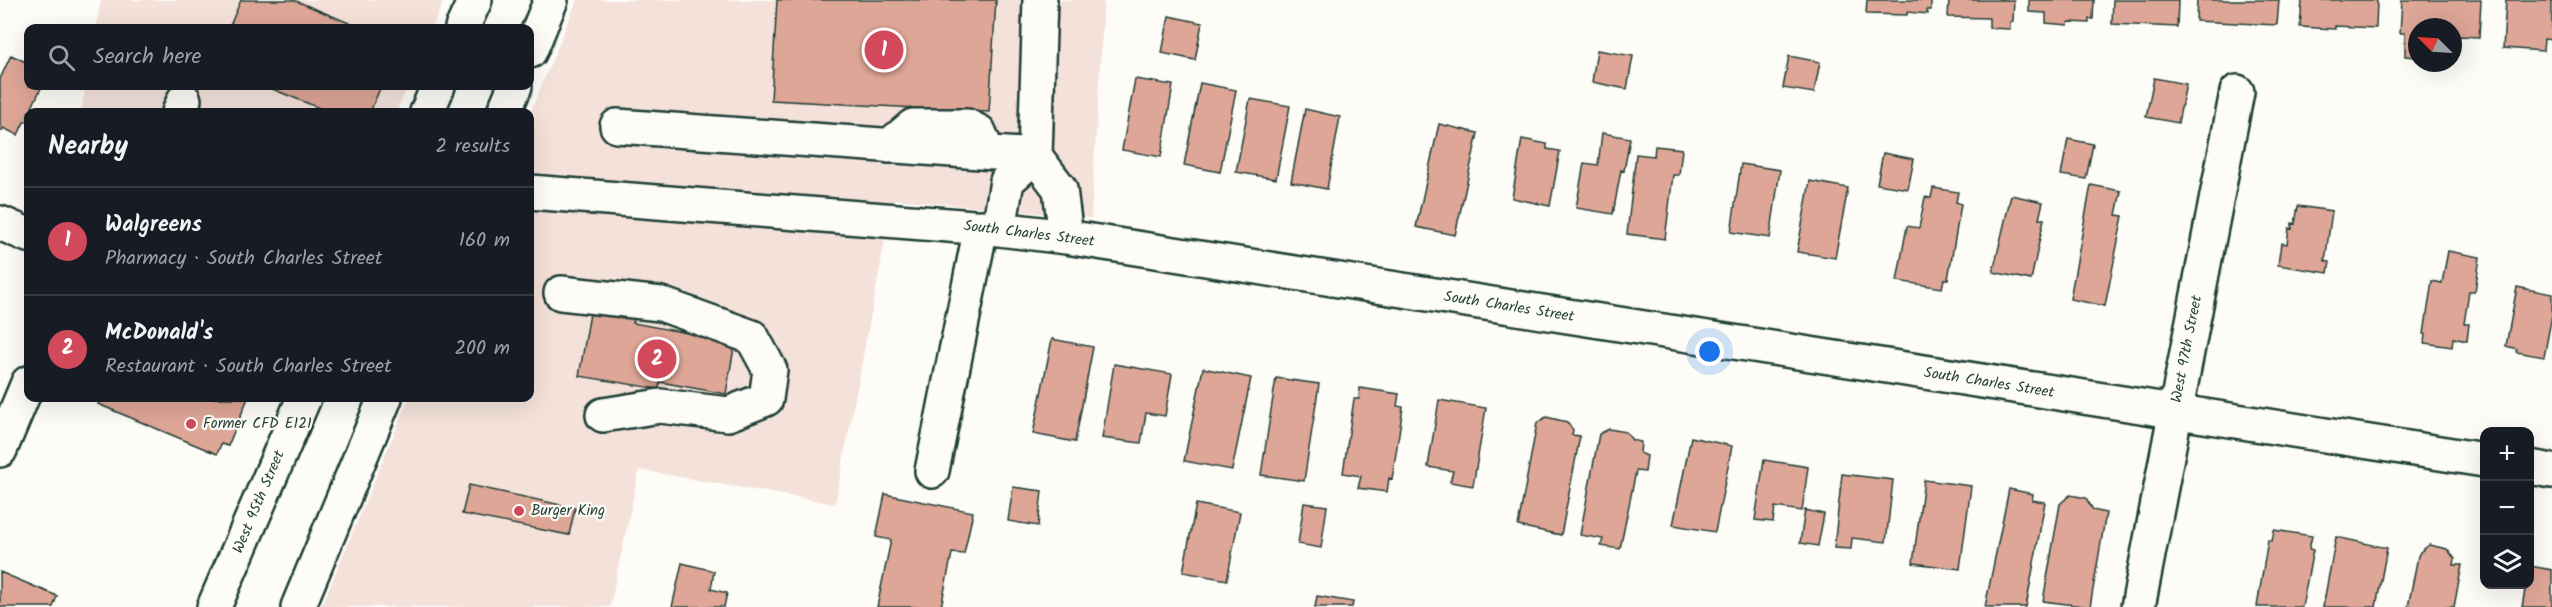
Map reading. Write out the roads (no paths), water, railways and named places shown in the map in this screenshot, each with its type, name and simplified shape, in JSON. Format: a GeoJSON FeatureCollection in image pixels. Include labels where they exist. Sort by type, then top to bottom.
{"type":"FeatureCollection","features":[{"type":"Feature","properties":{"kind":"street"},"geometry":{"type":"LineString","coordinates":[[464,24],[475,0]]}},
{"type":"Feature","properties":{"kind":"street"},"geometry":{"type":"LineString","coordinates":[[534,41],[551,0]]}},
{"type":"Feature","properties":{"kind":"street"},"geometry":{"type":"LineString","coordinates":[[1040,0],[1035,156],[1060,189],[1066,237]]}},
{"type":"Feature","properties":{"kind":"street"},"geometry":{"type":"LineString","coordinates":[[429,108],[436,90]]}},
{"type":"Feature","properties":{"kind":"street"},"geometry":{"type":"LineString","coordinates":[[506,108],[513,90]]}},
{"type":"Feature","properties":{"kind":"street","name":"West 97th Street"},"geometry":{"type":"LineString","coordinates":[[2138,607],[2237,92]]}},
{"type":"Feature","properties":{"kind":"street"},"geometry":{"type":"LineString","coordinates":[[617,126],[1035,156]]}},
{"type":"Feature","properties":{"kind":"street"},"geometry":{"type":"LineString","coordinates":[[932,471],[990,228],[1007,182],[1035,156]]}},
{"type":"Feature","properties":{"kind":"street","name":"South Charles Street"},"geometry":{"type":"LineString","coordinates":[[534,192],[990,228],[1066,237],[2480,459]]}},
{"type":"Feature","properties":{"kind":"street"},"geometry":{"type":"LineString","coordinates":[[0,223],[24,234]]}},
{"type":"Feature","properties":{"kind":"street"},"geometry":{"type":"LineString","coordinates":[[561,293],[661,304],[732,330],[752,338],[770,370],[766,399],[728,414],[660,406],[603,415]]}},
{"type":"Feature","properties":{"kind":"street"},"geometry":{"type":"LineString","coordinates":[[0,450],[24,393]]}},
{"type":"Feature","properties":{"kind":"street","name":"West 95th Street"},"geometry":{"type":"LineString","coordinates":[[214,607],[302,402]]}},
{"type":"Feature","properties":{"kind":"street"},"geometry":{"type":"LineString","coordinates":[[298,607],[383,402]]}},
{"type":"Feature","properties":{"kind":"street"},"geometry":{"type":"LineString","coordinates":[[2534,468],[2552,471]]}},
{"type":"Feature","properties":{"kind":"place","name":"Walgreens"},"geometry":{"type":"Point","coordinates":[884,50]}},
{"type":"Feature","properties":{"kind":"place","name":"McDonald's"},"geometry":{"type":"Point","coordinates":[657,359]}},
{"type":"Feature","properties":{"kind":"place","name":"Former CFD E121"},"geometry":{"type":"Point","coordinates":[191,424]}},
{"type":"Feature","properties":{"kind":"place","name":"Burger King"},"geometry":{"type":"Point","coordinates":[519,511]}}]}
